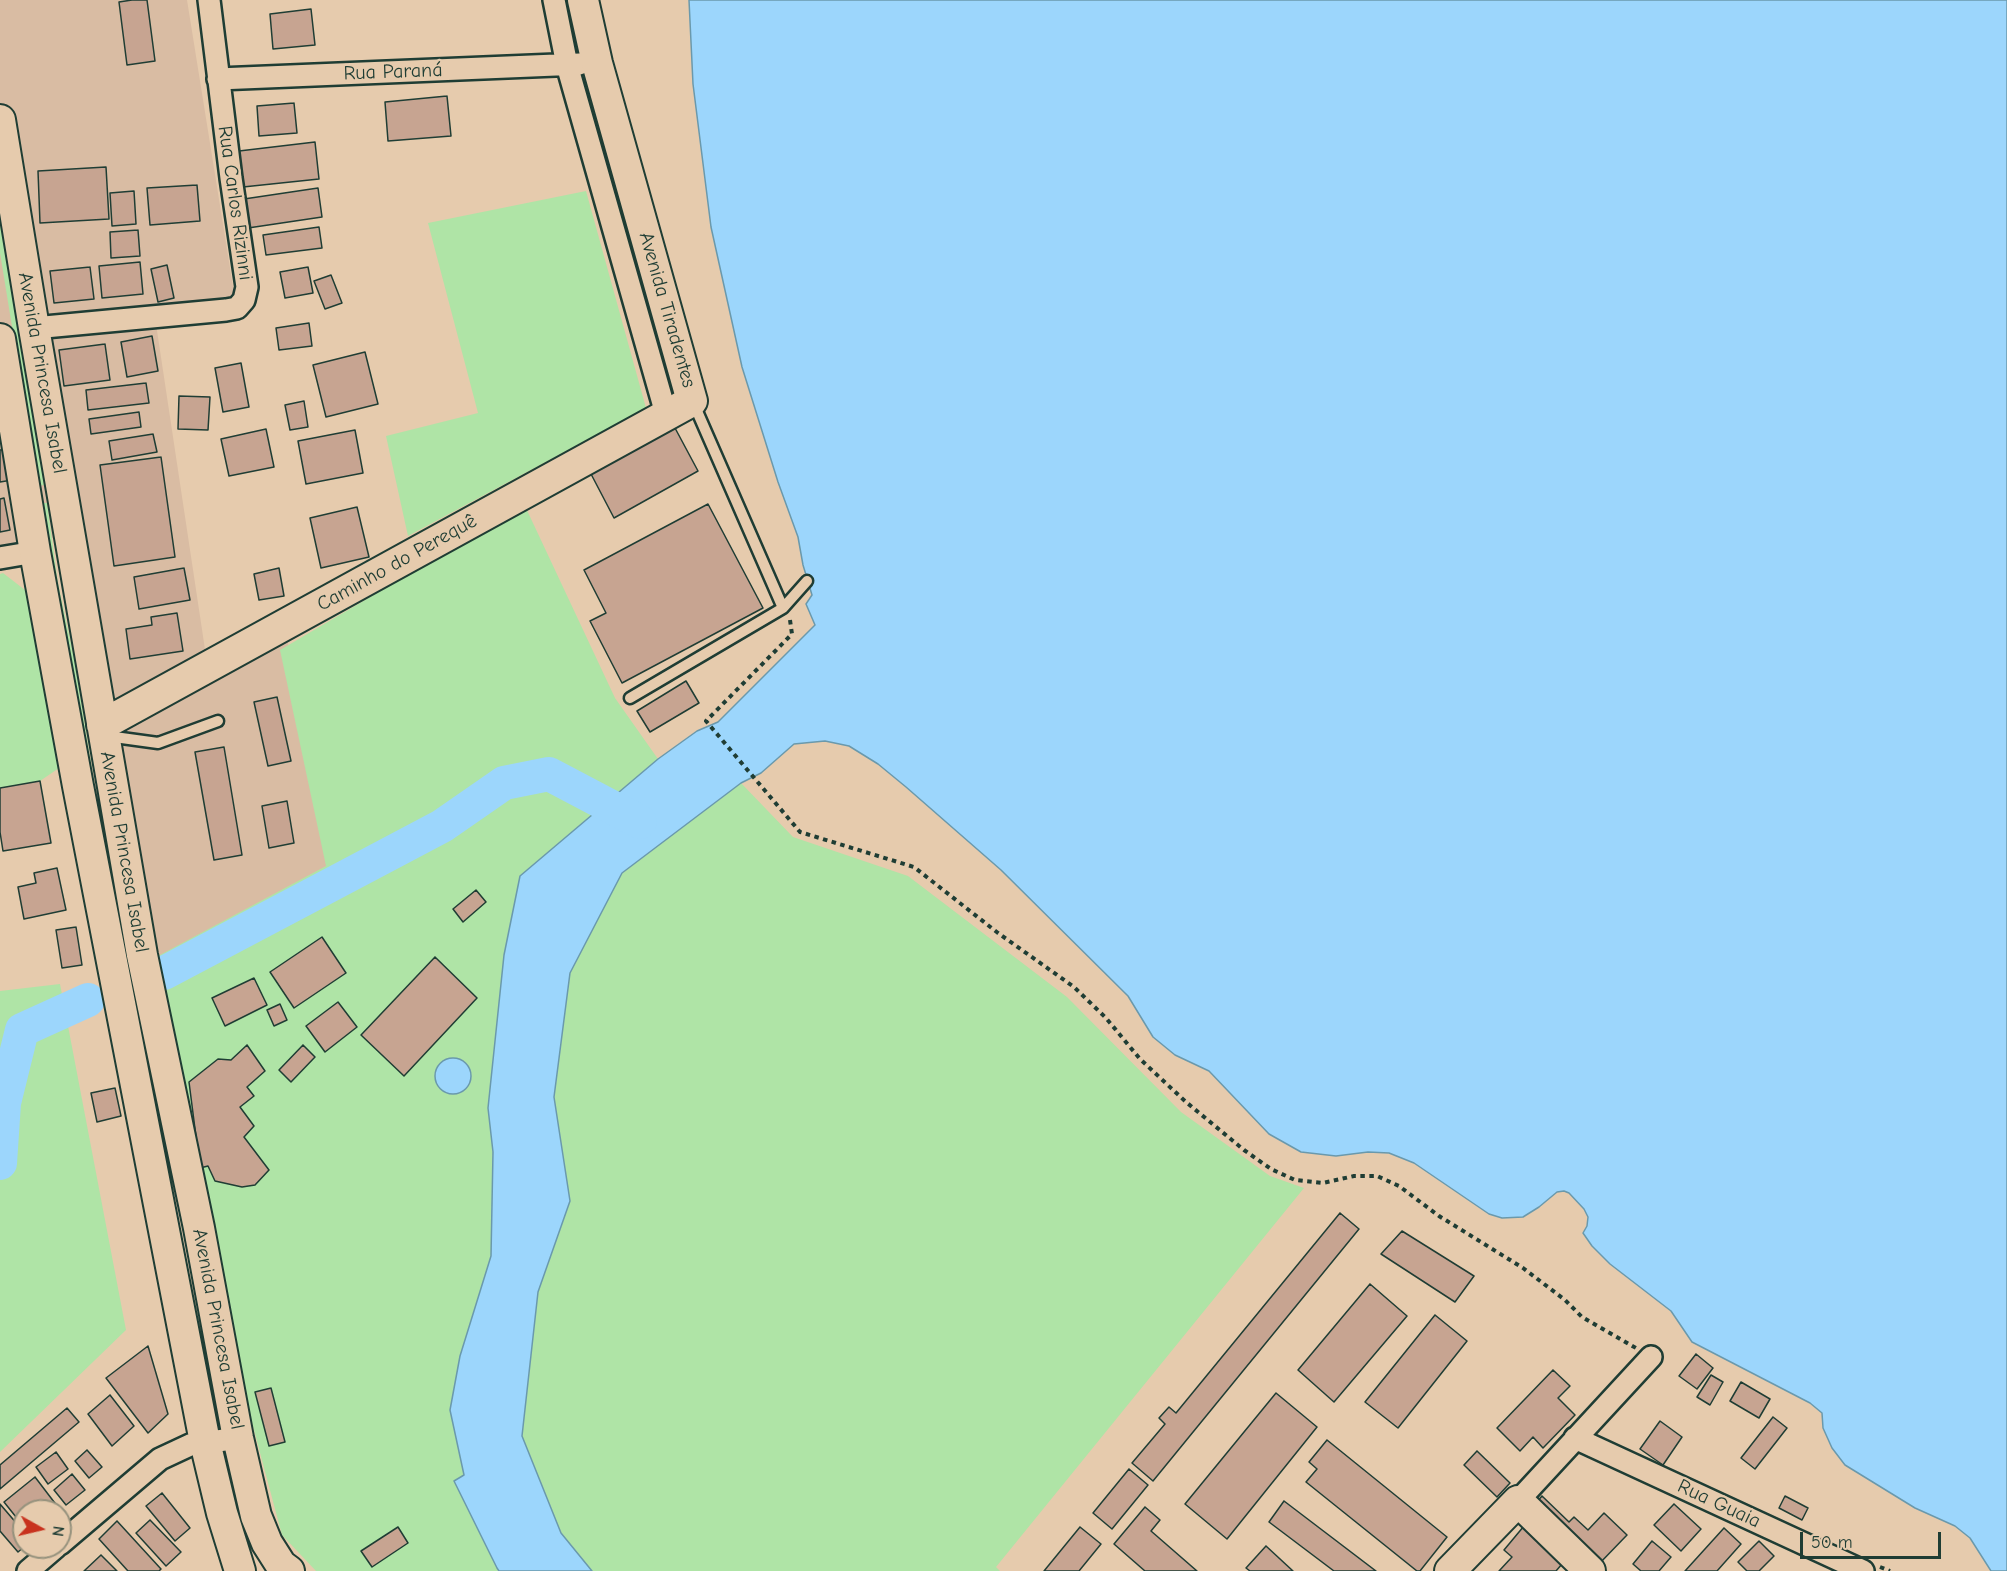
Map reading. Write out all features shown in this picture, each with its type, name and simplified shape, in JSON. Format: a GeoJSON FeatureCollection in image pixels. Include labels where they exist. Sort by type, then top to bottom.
{"type":"FeatureCollection","features":[{"type":"Feature","properties":{"kind":"main road","name":"Avenida Tiradentes"},"geometry":{"type":"LineString","coordinates":[[583,0],[597,63],[692,400]]}},
{"type":"Feature","properties":{"kind":"main road","name":"Avenida Princesa Isabel"},"geometry":{"type":"LineString","coordinates":[[0,120],[142,955],[196,1217],[238,1438],[256,1516],[267,1543],[281,1565],[289,1571]]}},
{"type":"Feature","properties":{"kind":"main road","name":"Avenida Princesa Isabel"},"geometry":{"type":"LineString","coordinates":[[0,339],[35,552],[205,1442],[222,1513],[240,1571]]}},
{"type":"Feature","properties":{"kind":"main road","name":"Caminho do Perequê"},"geometry":{"type":"LineString","coordinates":[[103,730],[692,400]]}},
{"type":"Feature","properties":{"kind":"main road"},"geometry":{"type":"LineString","coordinates":[[1450,1571],[1518,1501],[1590,1571]]}},
{"type":"Feature","properties":{"kind":"street","name":"Rua Carlos Rizinni"},"geometry":{"type":"LineString","coordinates":[[34,328],[225,310],[237,308],[244,300],[247,286],[209,0]]}},
{"type":"Feature","properties":{"kind":"street","name":"Avenida Tiradentes"},"geometry":{"type":"LineString","coordinates":[[554,0],[567,65],[666,414]]}},
{"type":"Feature","properties":{"kind":"street","name":"Rua Paraná"},"geometry":{"type":"LineString","coordinates":[[218,79],[597,63]]}},
{"type":"Feature","properties":{"kind":"street"},"geometry":{"type":"LineString","coordinates":[[0,558],[35,552]]}},
{"type":"Feature","properties":{"kind":"street"},"geometry":{"type":"LineString","coordinates":[[1518,1501],[1652,1357]]}},
{"type":"Feature","properties":{"kind":"street"},"geometry":{"type":"LineString","coordinates":[[72,1534],[160,1459],[190,1445],[238,1438]]}},
{"type":"Feature","properties":{"kind":"street","name":"Rua Guaia"},"geometry":{"type":"LineString","coordinates":[[1575,1438],[1869,1568]]}},
{"type":"Feature","properties":{"kind":"street"},"geometry":{"type":"LineString","coordinates":[[28,1571],[42,1559]]}},
{"type":"Feature","properties":{"kind":"lane","name":"Avenida Tiradentes"},"geometry":{"type":"LineString","coordinates":[[692,400],[785,606]]}},
{"type":"Feature","properties":{"kind":"lane"},"geometry":{"type":"LineString","coordinates":[[630,698],[785,606],[807,581]]}},
{"type":"Feature","properties":{"kind":"lane"},"geometry":{"type":"LineString","coordinates":[[103,730],[158,743],[218,721]]}},
{"type":"Feature","properties":{"kind":"path"},"geometry":{"type":"LineString","coordinates":[[785,606],[792,634],[706,721],[800,832],[914,867],[998,933],[1074,987],[1106,1018],[1140,1059],[1186,1102],[1271,1169],[1295,1180],[1323,1183],[1354,1176],[1377,1176],[1399,1186],[1439,1216],[1522,1268],[1565,1300],[1582,1317],[1652,1357]]}},
{"type":"Feature","properties":{"kind":"path"},"geometry":{"type":"LineString","coordinates":[[1869,1568],[1890,1571]]}},
{"type":"Feature","properties":{"kind":"shaded area"},"geometry":{"type":"Polygon","coordinates":[[[0,0],[187,0],[235,299],[156,324],[209,676],[286,636],[348,862],[136,976],[60,537],[0,547],[0,0]]]}},
{"type":"Feature","properties":{"kind":"green space"},"geometry":{"type":"Polygon","coordinates":[[[586,191],[646,408],[408,536],[386,436],[478,413],[428,223],[586,191]]]}},
{"type":"Feature","properties":{"kind":"green space"},"geometry":{"type":"Polygon","coordinates":[[[0,222],[44,485],[38,486],[0,253],[0,222]]]}},
{"type":"Feature","properties":{"kind":"green space"},"geometry":{"type":"Polygon","coordinates":[[[42,503],[47,503],[58,583],[74,658],[132,1017],[105,877],[72,665],[55,586],[42,503]]]}},
{"type":"Feature","properties":{"kind":"green space"},"geometry":{"type":"Polygon","coordinates":[[[525,506],[615,698],[658,759],[520,876],[488,1108],[493,1152],[491,1256],[460,1356],[450,1410],[464,1475],[499,1571],[316,1571],[282,1535],[236,1363],[193,1168],[158,956],[326,866],[280,650],[525,506]]]}},
{"type":"Feature","properties":{"kind":"green space"},"geometry":{"type":"Polygon","coordinates":[[[3,573],[25,590],[59,768],[40,781],[0,788],[0,574],[3,573]]]}},
{"type":"Feature","properties":{"kind":"green space"},"geometry":{"type":"Polygon","coordinates":[[[741,783],[793,837],[908,876],[1067,997],[1181,1112],[1270,1176],[1304,1188],[996,1567],[1000,1571],[592,1571],[561,1533],[522,1436],[538,1292],[570,1201],[554,1097],[570,973],[622,873],[741,783]]]}},
{"type":"Feature","properties":{"kind":"green space"},"geometry":{"type":"Polygon","coordinates":[[[60,984],[126,1330],[0,1452],[0,991],[60,984]]]}},
{"type":"Feature","properties":{"kind":"green space"},"geometry":{"type":"Polygon","coordinates":[[[135,1030],[219,1431],[213,1430],[135,1030]]]}},
{"type":"Feature","properties":{"kind":"water"},"geometry":{"type":"Polygon","coordinates":[[[689,0],[2007,0],[2007,1571],[1991,1571],[1970,1538],[1955,1526],[1915,1508],[1845,1465],[1832,1448],[1823,1428],[1822,1413],[1810,1403],[1692,1342],[1671,1311],[1610,1264],[1592,1246],[1583,1233],[1588,1217],[1584,1209],[1569,1193],[1557,1192],[1523,1217],[1502,1218],[1489,1214],[1414,1163],[1389,1153],[1368,1152],[1336,1156],[1301,1152],[1269,1134],[1209,1071],[1175,1055],[1153,1037],[1128,996],[1001,870],[878,764],[849,746],[825,741],[794,744],[761,773],[741,783],[622,873],[570,973],[554,1097],[570,1201],[538,1292],[522,1436],[561,1533],[592,1571],[499,1571],[454,1481],[464,1475],[450,1410],[460,1356],[491,1256],[493,1152],[488,1108],[504,955],[520,876],[658,759],[697,731],[718,722],[815,625],[806,604],[812,595],[798,537],[742,367],[711,227],[693,84],[689,0]]]}},
{"type":"Feature","properties":{"kind":"water"},"geometry":{"type":"Polygon","coordinates":[[[453,1058],[465,1064],[471,1076],[465,1088],[453,1094],[441,1088],[435,1076],[441,1064],[453,1058]]]}},
{"type":"Feature","properties":{"kind":"building"},"geometry":{"type":"Polygon","coordinates":[[[147,0],[155,61],[127,65],[119,2],[147,0]]]}},
{"type":"Feature","properties":{"kind":"building"},"geometry":{"type":"Polygon","coordinates":[[[311,9],[315,45],[273,49],[270,14],[311,9]]]}},
{"type":"Feature","properties":{"kind":"building"},"geometry":{"type":"Polygon","coordinates":[[[447,96],[451,136],[388,141],[385,102],[447,96]]]}},
{"type":"Feature","properties":{"kind":"building"},"geometry":{"type":"Polygon","coordinates":[[[294,103],[297,133],[259,136],[257,106],[294,103]]]}},
{"type":"Feature","properties":{"kind":"building"},"geometry":{"type":"Polygon","coordinates":[[[315,142],[319,179],[243,187],[239,151],[315,142]]]}},
{"type":"Feature","properties":{"kind":"building"},"geometry":{"type":"Polygon","coordinates":[[[106,167],[109,219],[40,223],[38,171],[106,167]]]}},
{"type":"Feature","properties":{"kind":"building"},"geometry":{"type":"Polygon","coordinates":[[[197,185],[200,221],[150,225],[147,188],[197,185]]]}},
{"type":"Feature","properties":{"kind":"building"},"geometry":{"type":"Polygon","coordinates":[[[318,188],[322,217],[248,228],[244,199],[318,188]]]}},
{"type":"Feature","properties":{"kind":"building"},"geometry":{"type":"Polygon","coordinates":[[[134,191],[136,224],[112,226],[110,193],[134,191]]]}},
{"type":"Feature","properties":{"kind":"building"},"geometry":{"type":"Polygon","coordinates":[[[319,227],[322,248],[266,255],[263,235],[319,227]]]}},
{"type":"Feature","properties":{"kind":"building"},"geometry":{"type":"Polygon","coordinates":[[[138,230],[140,256],[111,258],[110,232],[138,230]]]}},
{"type":"Feature","properties":{"kind":"building"},"geometry":{"type":"Polygon","coordinates":[[[140,262],[143,294],[102,298],[99,266],[140,262]]]}},
{"type":"Feature","properties":{"kind":"building"},"geometry":{"type":"Polygon","coordinates":[[[167,265],[174,298],[158,302],[151,269],[167,265]]]}},
{"type":"Feature","properties":{"kind":"building"},"geometry":{"type":"Polygon","coordinates":[[[90,267],[94,299],[54,303],[50,271],[90,267]]]}},
{"type":"Feature","properties":{"kind":"building"},"geometry":{"type":"Polygon","coordinates":[[[308,267],[313,293],[285,298],[280,272],[308,267]]]}},
{"type":"Feature","properties":{"kind":"building"},"geometry":{"type":"Polygon","coordinates":[[[331,275],[342,303],[325,309],[314,281],[331,275]]]}},
{"type":"Feature","properties":{"kind":"building"},"geometry":{"type":"Polygon","coordinates":[[[309,323],[312,346],[279,350],[276,328],[309,323]]]}},
{"type":"Feature","properties":{"kind":"building"},"geometry":{"type":"Polygon","coordinates":[[[152,336],[158,371],[127,377],[121,342],[152,336]]]}},
{"type":"Feature","properties":{"kind":"building"},"geometry":{"type":"Polygon","coordinates":[[[105,344],[110,380],[64,386],[59,350],[105,344]]]}},
{"type":"Feature","properties":{"kind":"building"},"geometry":{"type":"Polygon","coordinates":[[[365,352],[378,404],[326,417],[313,365],[365,352]]]}},
{"type":"Feature","properties":{"kind":"building"},"geometry":{"type":"Polygon","coordinates":[[[241,363],[249,407],[223,412],[215,368],[241,363]]]}},
{"type":"Feature","properties":{"kind":"building"},"geometry":{"type":"Polygon","coordinates":[[[146,383],[149,403],[88,410],[86,390],[146,383]]]}},
{"type":"Feature","properties":{"kind":"building"},"geometry":{"type":"Polygon","coordinates":[[[179,396],[210,397],[208,430],[178,429],[179,396]]]}},
{"type":"Feature","properties":{"kind":"building"},"geometry":{"type":"Polygon","coordinates":[[[304,401],[308,427],[290,430],[285,405],[304,401]]]}},
{"type":"Feature","properties":{"kind":"building"},"geometry":{"type":"Polygon","coordinates":[[[139,412],[141,427],[91,434],[89,419],[139,412]]]}},
{"type":"Feature","properties":{"kind":"building"},"geometry":{"type":"Polygon","coordinates":[[[675,428],[698,471],[614,518],[591,474],[675,428]]]}},
{"type":"Feature","properties":{"kind":"building"},"geometry":{"type":"Polygon","coordinates":[[[266,429],[274,467],[229,476],[221,439],[266,429]]]}},
{"type":"Feature","properties":{"kind":"building"},"geometry":{"type":"Polygon","coordinates":[[[355,430],[363,473],[306,484],[298,441],[355,430]]]}},
{"type":"Feature","properties":{"kind":"building"},"geometry":{"type":"Polygon","coordinates":[[[153,434],[157,452],[112,460],[109,441],[153,434]]]}},
{"type":"Feature","properties":{"kind":"building"},"geometry":{"type":"Polygon","coordinates":[[[8,449],[12,480],[0,482],[0,450],[8,449]]]}},
{"type":"Feature","properties":{"kind":"building"},"geometry":{"type":"Polygon","coordinates":[[[161,457],[175,557],[114,566],[100,465],[161,457]]]}},
{"type":"Feature","properties":{"kind":"building"},"geometry":{"type":"Polygon","coordinates":[[[4,498],[10,530],[0,532],[0,499],[4,498]]]}},
{"type":"Feature","properties":{"kind":"building"},"geometry":{"type":"Polygon","coordinates":[[[708,504],[763,608],[622,683],[590,621],[606,613],[584,570],[708,504]]]}},
{"type":"Feature","properties":{"kind":"building"},"geometry":{"type":"Polygon","coordinates":[[[357,507],[369,557],[321,568],[310,518],[357,507]]]}},
{"type":"Feature","properties":{"kind":"building"},"geometry":{"type":"Polygon","coordinates":[[[184,568],[190,600],[139,609],[134,577],[184,568]]]}},
{"type":"Feature","properties":{"kind":"building"},"geometry":{"type":"Polygon","coordinates":[[[279,568],[284,596],[259,600],[254,574],[279,568]]]}},
{"type":"Feature","properties":{"kind":"building"},"geometry":{"type":"Polygon","coordinates":[[[177,613],[183,651],[130,659],[126,629],[152,625],[151,617],[177,613]]]}},
{"type":"Feature","properties":{"kind":"building"},"geometry":{"type":"Polygon","coordinates":[[[686,681],[699,703],[650,732],[637,711],[686,681]]]}},
{"type":"Feature","properties":{"kind":"building"},"geometry":{"type":"Polygon","coordinates":[[[277,697],[291,761],[268,766],[254,702],[277,697]]]}},
{"type":"Feature","properties":{"kind":"building"},"geometry":{"type":"Polygon","coordinates":[[[224,747],[242,855],[214,860],[195,752],[224,747]]]}},
{"type":"Feature","properties":{"kind":"building"},"geometry":{"type":"Polygon","coordinates":[[[40,781],[51,843],[3,851],[0,832],[0,788],[40,781]]]}},
{"type":"Feature","properties":{"kind":"building"},"geometry":{"type":"Polygon","coordinates":[[[287,801],[294,843],[269,848],[262,806],[287,801]]]}},
{"type":"Feature","properties":{"kind":"building"},"geometry":{"type":"Polygon","coordinates":[[[57,868],[66,910],[24,919],[18,887],[36,883],[34,873],[57,868]]]}},
{"type":"Feature","properties":{"kind":"building"},"geometry":{"type":"Polygon","coordinates":[[[476,890],[486,902],[463,922],[453,909],[476,890]]]}},
{"type":"Feature","properties":{"kind":"building"},"geometry":{"type":"Polygon","coordinates":[[[76,927],[82,965],[62,968],[56,930],[76,927]]]}},
{"type":"Feature","properties":{"kind":"building"},"geometry":{"type":"Polygon","coordinates":[[[322,937],[346,973],[294,1008],[270,972],[322,937]]]}},
{"type":"Feature","properties":{"kind":"building"},"geometry":{"type":"Polygon","coordinates":[[[435,957],[477,998],[404,1076],[361,1035],[435,957]]]}},
{"type":"Feature","properties":{"kind":"building"},"geometry":{"type":"Polygon","coordinates":[[[254,978],[267,1005],[225,1026],[212,998],[254,978]]]}},
{"type":"Feature","properties":{"kind":"building"},"geometry":{"type":"Polygon","coordinates":[[[338,1002],[357,1027],[325,1052],[306,1026],[338,1002]]]}},
{"type":"Feature","properties":{"kind":"building"},"geometry":{"type":"Polygon","coordinates":[[[280,1004],[287,1020],[274,1026],[267,1010],[280,1004]]]}},
{"type":"Feature","properties":{"kind":"building"},"geometry":{"type":"Polygon","coordinates":[[[247,1045],[265,1071],[247,1087],[254,1096],[240,1107],[254,1126],[244,1137],[269,1170],[255,1185],[242,1187],[215,1181],[208,1166],[200,1168],[189,1082],[218,1059],[231,1060],[247,1045]]]}},
{"type":"Feature","properties":{"kind":"building"},"geometry":{"type":"Polygon","coordinates":[[[303,1045],[315,1057],[291,1082],[279,1070],[303,1045]]]}},
{"type":"Feature","properties":{"kind":"building"},"geometry":{"type":"Polygon","coordinates":[[[115,1088],[121,1116],[97,1122],[91,1093],[115,1088]]]}},
{"type":"Feature","properties":{"kind":"building"},"geometry":{"type":"Polygon","coordinates":[[[1340,1213],[1359,1229],[1153,1481],[1132,1463],[1165,1424],[1159,1418],[1169,1407],[1176,1413],[1340,1213]]]}},
{"type":"Feature","properties":{"kind":"building"},"geometry":{"type":"Polygon","coordinates":[[[1402,1231],[1474,1276],[1455,1302],[1381,1254],[1402,1231]]]}},
{"type":"Feature","properties":{"kind":"building"},"geometry":{"type":"Polygon","coordinates":[[[1370,1284],[1407,1316],[1334,1402],[1298,1370],[1370,1284]]]}},
{"type":"Feature","properties":{"kind":"building"},"geometry":{"type":"Polygon","coordinates":[[[1435,1315],[1467,1341],[1398,1428],[1365,1402],[1435,1315]]]}},
{"type":"Feature","properties":{"kind":"building"},"geometry":{"type":"Polygon","coordinates":[[[148,1346],[168,1414],[148,1433],[106,1378],[148,1346]]]}},
{"type":"Feature","properties":{"kind":"building"},"geometry":{"type":"Polygon","coordinates":[[[1696,1354],[1713,1368],[1697,1389],[1679,1376],[1696,1354]]]}},
{"type":"Feature","properties":{"kind":"building"},"geometry":{"type":"Polygon","coordinates":[[[1553,1370],[1570,1386],[1558,1398],[1575,1415],[1543,1448],[1533,1437],[1520,1451],[1497,1428],[1553,1370]]]}},
{"type":"Feature","properties":{"kind":"building"},"geometry":{"type":"Polygon","coordinates":[[[1711,1375],[1723,1382],[1710,1405],[1697,1397],[1711,1375]]]}},
{"type":"Feature","properties":{"kind":"building"},"geometry":{"type":"Polygon","coordinates":[[[1741,1382],[1770,1399],[1759,1418],[1730,1401],[1741,1382]]]}},
{"type":"Feature","properties":{"kind":"building"},"geometry":{"type":"Polygon","coordinates":[[[271,1388],[285,1442],[269,1446],[255,1392],[271,1388]]]}},
{"type":"Feature","properties":{"kind":"building"},"geometry":{"type":"Polygon","coordinates":[[[1276,1393],[1317,1427],[1227,1539],[1185,1504],[1276,1393]]]}},
{"type":"Feature","properties":{"kind":"building"},"geometry":{"type":"Polygon","coordinates":[[[110,1395],[134,1426],[112,1446],[88,1414],[110,1395]]]}},
{"type":"Feature","properties":{"kind":"building"},"geometry":{"type":"Polygon","coordinates":[[[67,1408],[79,1422],[0,1489],[0,1465],[67,1408]]]}},
{"type":"Feature","properties":{"kind":"building"},"geometry":{"type":"Polygon","coordinates":[[[1773,1417],[1787,1428],[1755,1469],[1741,1458],[1773,1417]]]}},
{"type":"Feature","properties":{"kind":"building"},"geometry":{"type":"Polygon","coordinates":[[[1660,1421],[1682,1437],[1663,1465],[1640,1449],[1660,1421]]]}},
{"type":"Feature","properties":{"kind":"building"},"geometry":{"type":"Polygon","coordinates":[[[1327,1440],[1447,1537],[1420,1571],[1417,1571],[1306,1482],[1317,1469],[1309,1462],[1327,1440]]]}},
{"type":"Feature","properties":{"kind":"building"},"geometry":{"type":"Polygon","coordinates":[[[87,1450],[102,1467],[89,1478],[75,1461],[87,1450]]]}},
{"type":"Feature","properties":{"kind":"building"},"geometry":{"type":"Polygon","coordinates":[[[1477,1451],[1510,1483],[1497,1497],[1464,1465],[1477,1451]]]}},
{"type":"Feature","properties":{"kind":"building"},"geometry":{"type":"Polygon","coordinates":[[[56,1452],[68,1469],[48,1484],[36,1467],[56,1452]]]}},
{"type":"Feature","properties":{"kind":"building"},"geometry":{"type":"Polygon","coordinates":[[[1129,1469],[1148,1485],[1112,1529],[1093,1513],[1129,1469]]]}},
{"type":"Feature","properties":{"kind":"building"},"geometry":{"type":"Polygon","coordinates":[[[72,1474],[85,1490],[72,1500],[61,1499],[54,1490],[72,1474]]]}},
{"type":"Feature","properties":{"kind":"building"},"geometry":{"type":"Polygon","coordinates":[[[35,1477],[52,1499],[12,1499],[12,1512],[4,1502],[35,1477]]]}},
{"type":"Feature","properties":{"kind":"building"},"geometry":{"type":"Polygon","coordinates":[[[162,1493],[190,1528],[175,1541],[146,1506],[162,1493]]]}},
{"type":"Feature","properties":{"kind":"building"},"geometry":{"type":"Polygon","coordinates":[[[1542,1496],[1569,1522],[1574,1517],[1588,1530],[1604,1513],[1627,1535],[1598,1565],[1534,1505],[1542,1496]]]}},
{"type":"Feature","properties":{"kind":"building"},"geometry":{"type":"Polygon","coordinates":[[[1785,1496],[1808,1508],[1802,1520],[1779,1508],[1785,1496]]]}},
{"type":"Feature","properties":{"kind":"building"},"geometry":{"type":"Polygon","coordinates":[[[1284,1501],[1376,1571],[1334,1571],[1269,1522],[1284,1501]]]}},
{"type":"Feature","properties":{"kind":"building"},"geometry":{"type":"Polygon","coordinates":[[[0,1504],[12,1518],[12,1545],[0,1531],[0,1504]]]}},
{"type":"Feature","properties":{"kind":"building"},"geometry":{"type":"Polygon","coordinates":[[[1674,1504],[1701,1529],[1681,1551],[1654,1525],[1674,1504]]]}},
{"type":"Feature","properties":{"kind":"building"},"geometry":{"type":"Polygon","coordinates":[[[1145,1507],[1160,1520],[1151,1531],[1197,1571],[1145,1571],[1114,1544],[1145,1507]]]}},
{"type":"Feature","properties":{"kind":"building"},"geometry":{"type":"Polygon","coordinates":[[[150,1520],[181,1552],[166,1566],[136,1533],[150,1520]]]}},
{"type":"Feature","properties":{"kind":"building"},"geometry":{"type":"Polygon","coordinates":[[[117,1521],[161,1569],[159,1571],[128,1571],[99,1539],[117,1521]]]}},
{"type":"Feature","properties":{"kind":"building"},"geometry":{"type":"Polygon","coordinates":[[[1524,1526],[1562,1564],[1556,1571],[1499,1571],[1512,1557],[1504,1550],[1524,1526]]]}},
{"type":"Feature","properties":{"kind":"building"},"geometry":{"type":"Polygon","coordinates":[[[398,1527],[408,1543],[372,1567],[361,1551],[398,1527]]]}},
{"type":"Feature","properties":{"kind":"building"},"geometry":{"type":"Polygon","coordinates":[[[1080,1527],[1101,1544],[1079,1571],[1044,1571],[1080,1527]]]}},
{"type":"Feature","properties":{"kind":"building"},"geometry":{"type":"Polygon","coordinates":[[[1724,1528],[1741,1544],[1717,1571],[1685,1571],[1724,1528]]]}},
{"type":"Feature","properties":{"kind":"building"},"geometry":{"type":"Polygon","coordinates":[[[1652,1541],[1671,1557],[1659,1571],[1641,1571],[1633,1564],[1652,1541]]]}},
{"type":"Feature","properties":{"kind":"building"},"geometry":{"type":"Polygon","coordinates":[[[1759,1541],[1774,1556],[1759,1571],[1747,1571],[1738,1562],[1759,1541]]]}},
{"type":"Feature","properties":{"kind":"building"},"geometry":{"type":"Polygon","coordinates":[[[1266,1546],[1293,1571],[1250,1571],[1246,1568],[1266,1546]]]}},
{"type":"Feature","properties":{"kind":"building"},"geometry":{"type":"Polygon","coordinates":[[[101,1555],[117,1571],[84,1571],[101,1555]]]}},
{"type":"Feature","properties":{"kind":"waterway"},"geometry":{"type":"LineString","coordinates":[[164,973],[442,826],[504,783],[549,774],[640,822]]}},
{"type":"Feature","properties":{"kind":"waterway"},"geometry":{"type":"LineString","coordinates":[[0,1163],[4,1103],[22,1030],[88,1000]]}}]}
